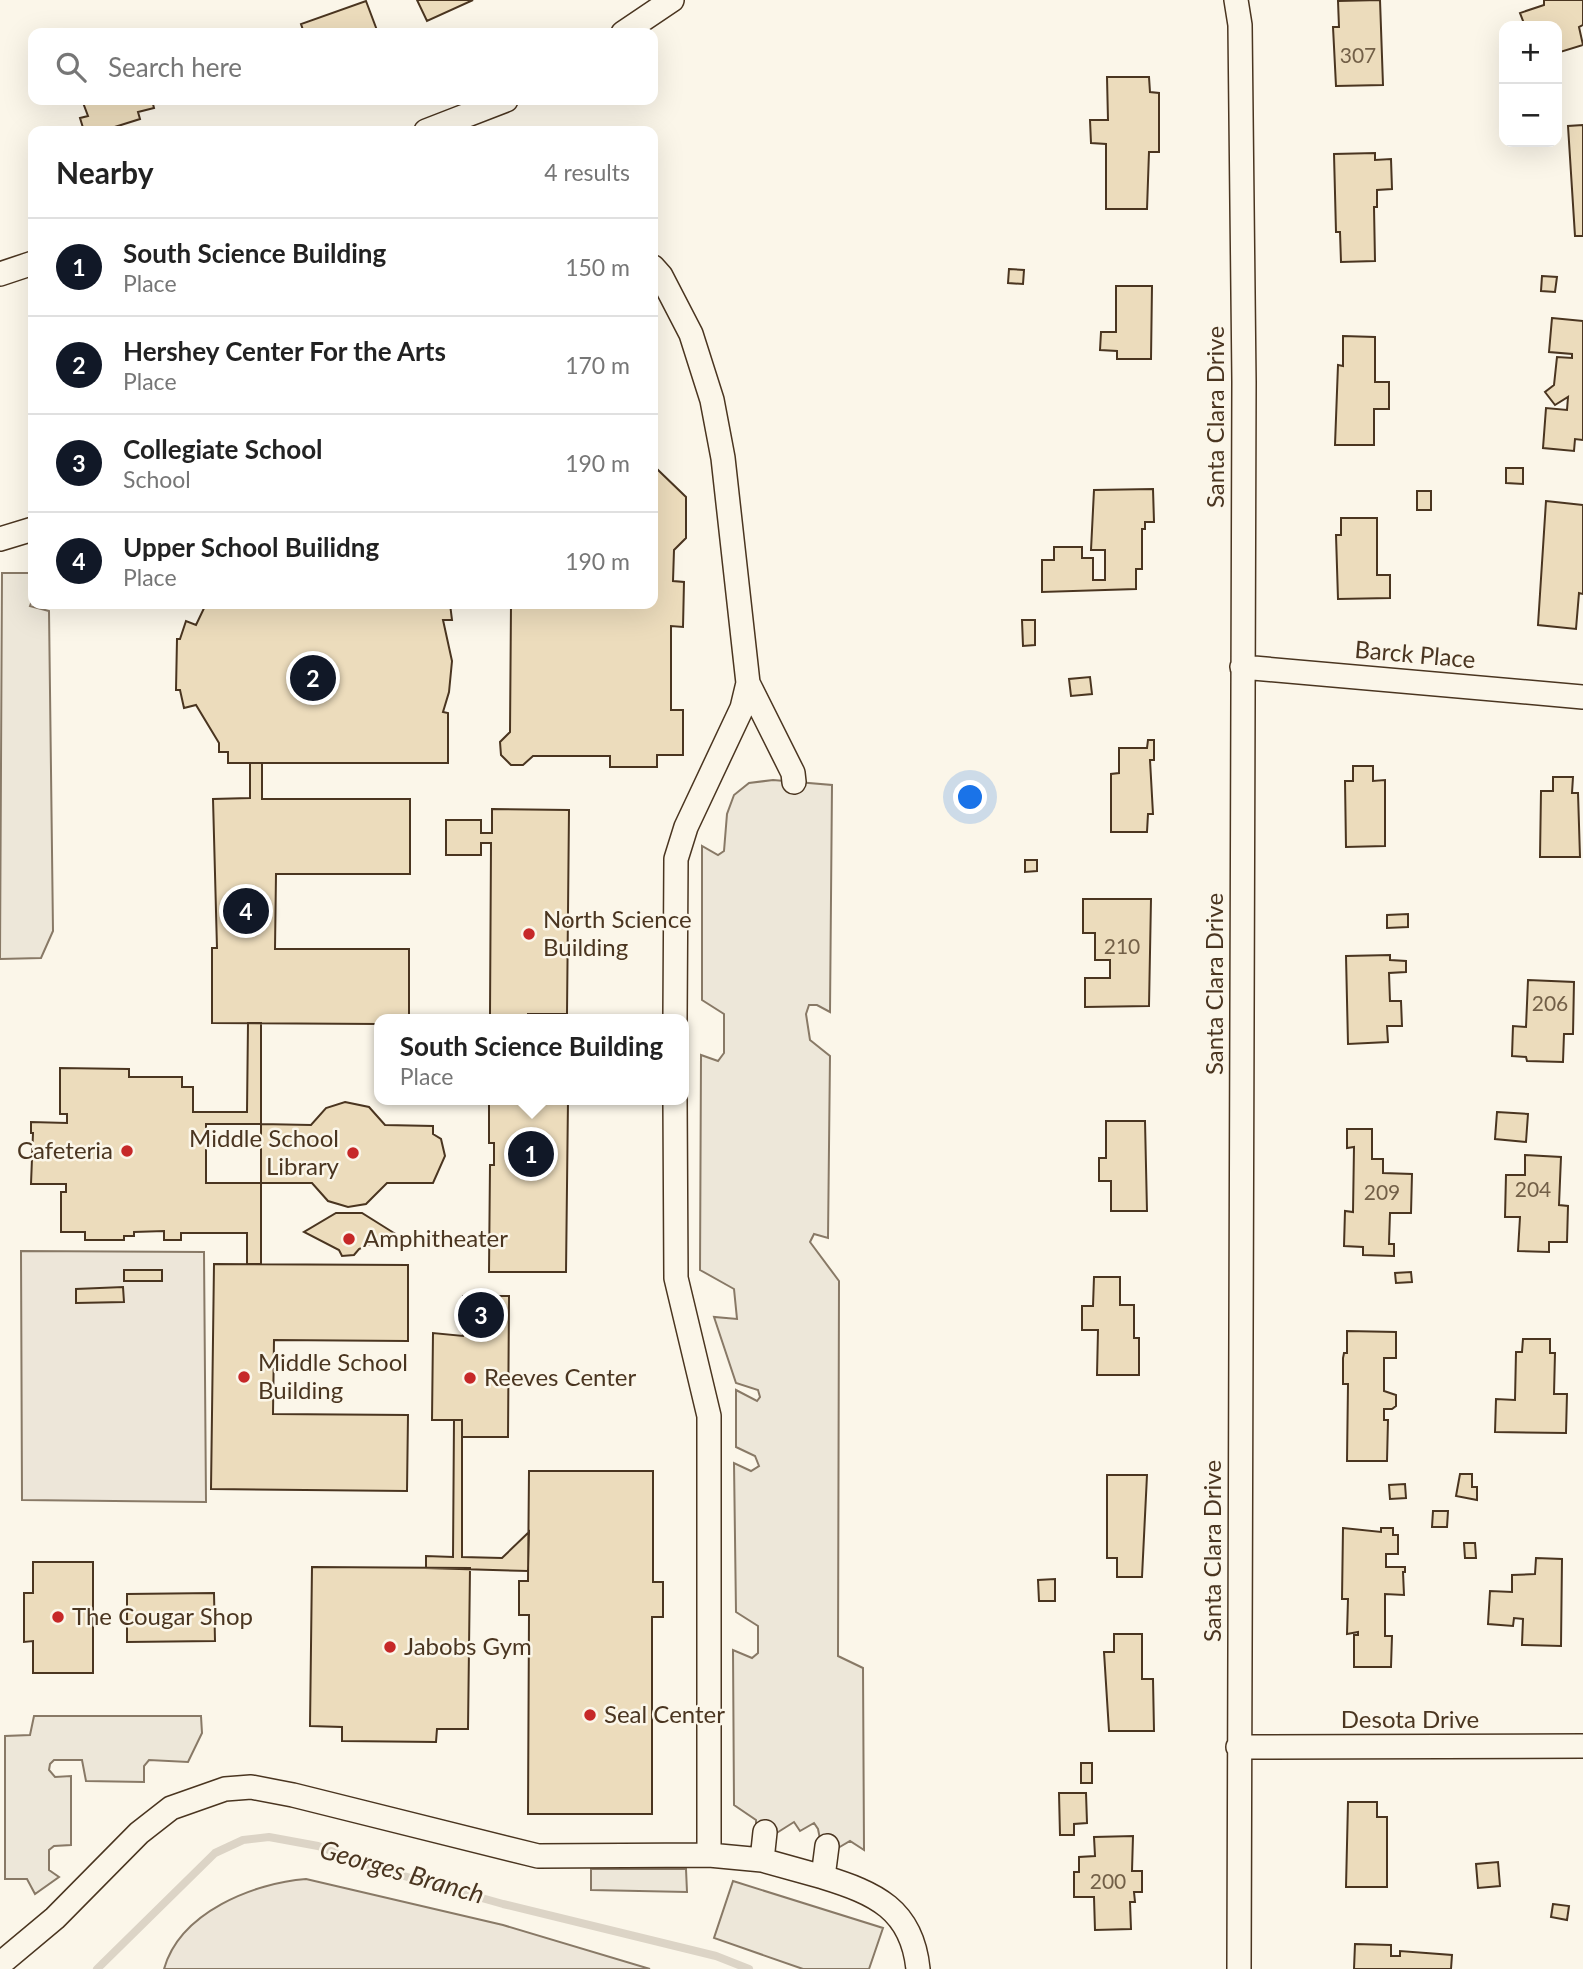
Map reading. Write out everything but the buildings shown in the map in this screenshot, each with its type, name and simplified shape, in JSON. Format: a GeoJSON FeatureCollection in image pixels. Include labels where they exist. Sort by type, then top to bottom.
{"type":"FeatureCollection","features":[{"type":"Feature","properties":{"kind":"street"},"geometry":{"type":"LineString","coordinates":[[630,28],[672,0]]}},
{"type":"Feature","properties":{"kind":"street","name":"Santa Clara Drive"},"geometry":{"type":"LineString","coordinates":[[1236,0],[1240,25],[1243,164],[1239,1969]]}},
{"type":"Feature","properties":{"kind":"street"},"geometry":{"type":"LineString","coordinates":[[439,126],[493,105]]}},
{"type":"Feature","properties":{"kind":"street"},"geometry":{"type":"LineString","coordinates":[[0,274],[28,265]]}},
{"type":"Feature","properties":{"kind":"street"},"geometry":{"type":"LineString","coordinates":[[658,273],[691,334],[712,400],[723,458],[748,682],[742,708],[686,827],[676,859],[675,1014]]}},
{"type":"Feature","properties":{"kind":"street"},"geometry":{"type":"LineString","coordinates":[[0,539],[28,531]]}},
{"type":"Feature","properties":{"kind":"street","name":"Barck Place"},"geometry":{"type":"LineString","coordinates":[[1242,667],[1583,697]]}},
{"type":"Feature","properties":{"kind":"street"},"geometry":{"type":"LineString","coordinates":[[748,682],[793,774],[794,782]]}},
{"type":"Feature","properties":{"kind":"street"},"geometry":{"type":"LineString","coordinates":[[675,1105],[676,1278],[709,1416],[709,1855]]}},
{"type":"Feature","properties":{"kind":"street","name":"Desota Drive"},"geometry":{"type":"LineString","coordinates":[[1238,1747],[1583,1746]]}},
{"type":"Feature","properties":{"kind":"street"},"geometry":{"type":"LineString","coordinates":[[0,1964],[24,1946],[139,1833],[171,1808],[225,1788],[251,1787],[538,1856],[709,1855],[762,1860],[865,1890],[894,1910],[916,1946],[918,1969]]}},
{"type":"Feature","properties":{"kind":"street"},"geometry":{"type":"LineString","coordinates":[[762,1860],[765,1832]]}},
{"type":"Feature","properties":{"kind":"street"},"geometry":{"type":"LineString","coordinates":[[823,1877],[827,1846]]}},
{"type":"Feature","properties":{"kind":"shaded area"},"geometry":{"type":"Polygon","coordinates":[[[2,573],[28,573],[28,609],[49,611],[53,931],[41,958],[0,959],[2,573]]]}},
{"type":"Feature","properties":{"kind":"shaded area"},"geometry":{"type":"Polygon","coordinates":[[[773,780],[832,785],[830,1012],[817,1005],[809,1005],[806,1014],[810,1040],[830,1056],[828,1238],[814,1234],[810,1242],[839,1281],[838,1656],[863,1668],[864,1850],[850,1841],[838,1848],[821,1844],[814,1823],[800,1831],[794,1822],[775,1834],[756,1830],[756,1820],[734,1805],[733,1650],[752,1658],[758,1653],[758,1626],[736,1612],[734,1463],[751,1471],[759,1466],[755,1456],[736,1447],[736,1390],[757,1401],[760,1397],[758,1390],[736,1383],[714,1317],[737,1319],[734,1289],[700,1270],[701,1055],[718,1061],[724,1053],[724,1014],[702,1000],[702,846],[718,855],[724,851],[727,814],[734,795],[749,783],[773,780]]]}},
{"type":"Feature","properties":{"kind":"shaded area"},"geometry":{"type":"Polygon","coordinates":[[[21,1251],[204,1252],[206,1502],[22,1500],[21,1251]]]}},
{"type":"Feature","properties":{"kind":"shaded area"},"geometry":{"type":"Polygon","coordinates":[[[34,1716],[201,1716],[202,1733],[188,1762],[149,1760],[144,1766],[144,1782],[86,1781],[82,1760],[54,1760],[49,1770],[55,1777],[71,1776],[71,1845],[54,1846],[49,1850],[49,1870],[59,1877],[35,1894],[27,1879],[5,1879],[5,1736],[30,1735],[34,1716]]]}},
{"type":"Feature","properties":{"kind":"shaded area"},"geometry":{"type":"Polygon","coordinates":[[[591,1869],[686,1869],[687,1892],[591,1890],[591,1869]]]}},
{"type":"Feature","properties":{"kind":"shaded area"},"geometry":{"type":"Polygon","coordinates":[[[306,1879],[503,1925],[650,1969],[164,1969],[173,1949],[186,1931],[222,1904],[264,1887],[306,1879]]]}},
{"type":"Feature","properties":{"kind":"shaded area"},"geometry":{"type":"Polygon","coordinates":[[[733,1881],[883,1928],[869,1969],[803,1969],[714,1938],[733,1881]]]}},
{"type":"Feature","properties":{"kind":"waterway","name":"Georges Branch"},"geometry":{"type":"LineString","coordinates":[[97,1969],[215,1853],[243,1840],[269,1837],[318,1846],[379,1869],[503,1904],[716,1956],[749,1969]]}},
{"type":"Feature","properties":{"kind":"place","name":"Hershey Center For the Arts"},"geometry":{"type":"Point","coordinates":[313,678]}},
{"type":"Feature","properties":{"kind":"place","name":"Upper School Builidng"},"geometry":{"type":"Point","coordinates":[246,911]}},
{"type":"Feature","properties":{"kind":"place","name":"North Science Building"},"geometry":{"type":"Point","coordinates":[529,934]}},
{"type":"Feature","properties":{"kind":"place","name":"Cafeteria"},"geometry":{"type":"Point","coordinates":[127,1151]}},
{"type":"Feature","properties":{"kind":"place","name":"Middle School Library"},"geometry":{"type":"Point","coordinates":[353,1153]}},
{"type":"Feature","properties":{"kind":"place","name":"South Science Building"},"geometry":{"type":"Point","coordinates":[531,1154]}},
{"type":"Feature","properties":{"kind":"place","name":"Amphitheater"},"geometry":{"type":"Point","coordinates":[349,1239]}},
{"type":"Feature","properties":{"kind":"place","name":"Collegiate School"},"geometry":{"type":"Point","coordinates":[481,1315]}},
{"type":"Feature","properties":{"kind":"place","name":"Middle School Building"},"geometry":{"type":"Point","coordinates":[244,1377]}},
{"type":"Feature","properties":{"kind":"place","name":"Reeves Center"},"geometry":{"type":"Point","coordinates":[470,1378]}},
{"type":"Feature","properties":{"kind":"place","name":"The Cougar Shop"},"geometry":{"type":"Point","coordinates":[58,1617]}},
{"type":"Feature","properties":{"kind":"place","name":"Jabobs Gym"},"geometry":{"type":"Point","coordinates":[390,1647]}},
{"type":"Feature","properties":{"kind":"place","name":"Seal Center"},"geometry":{"type":"Point","coordinates":[590,1715]}}]}
